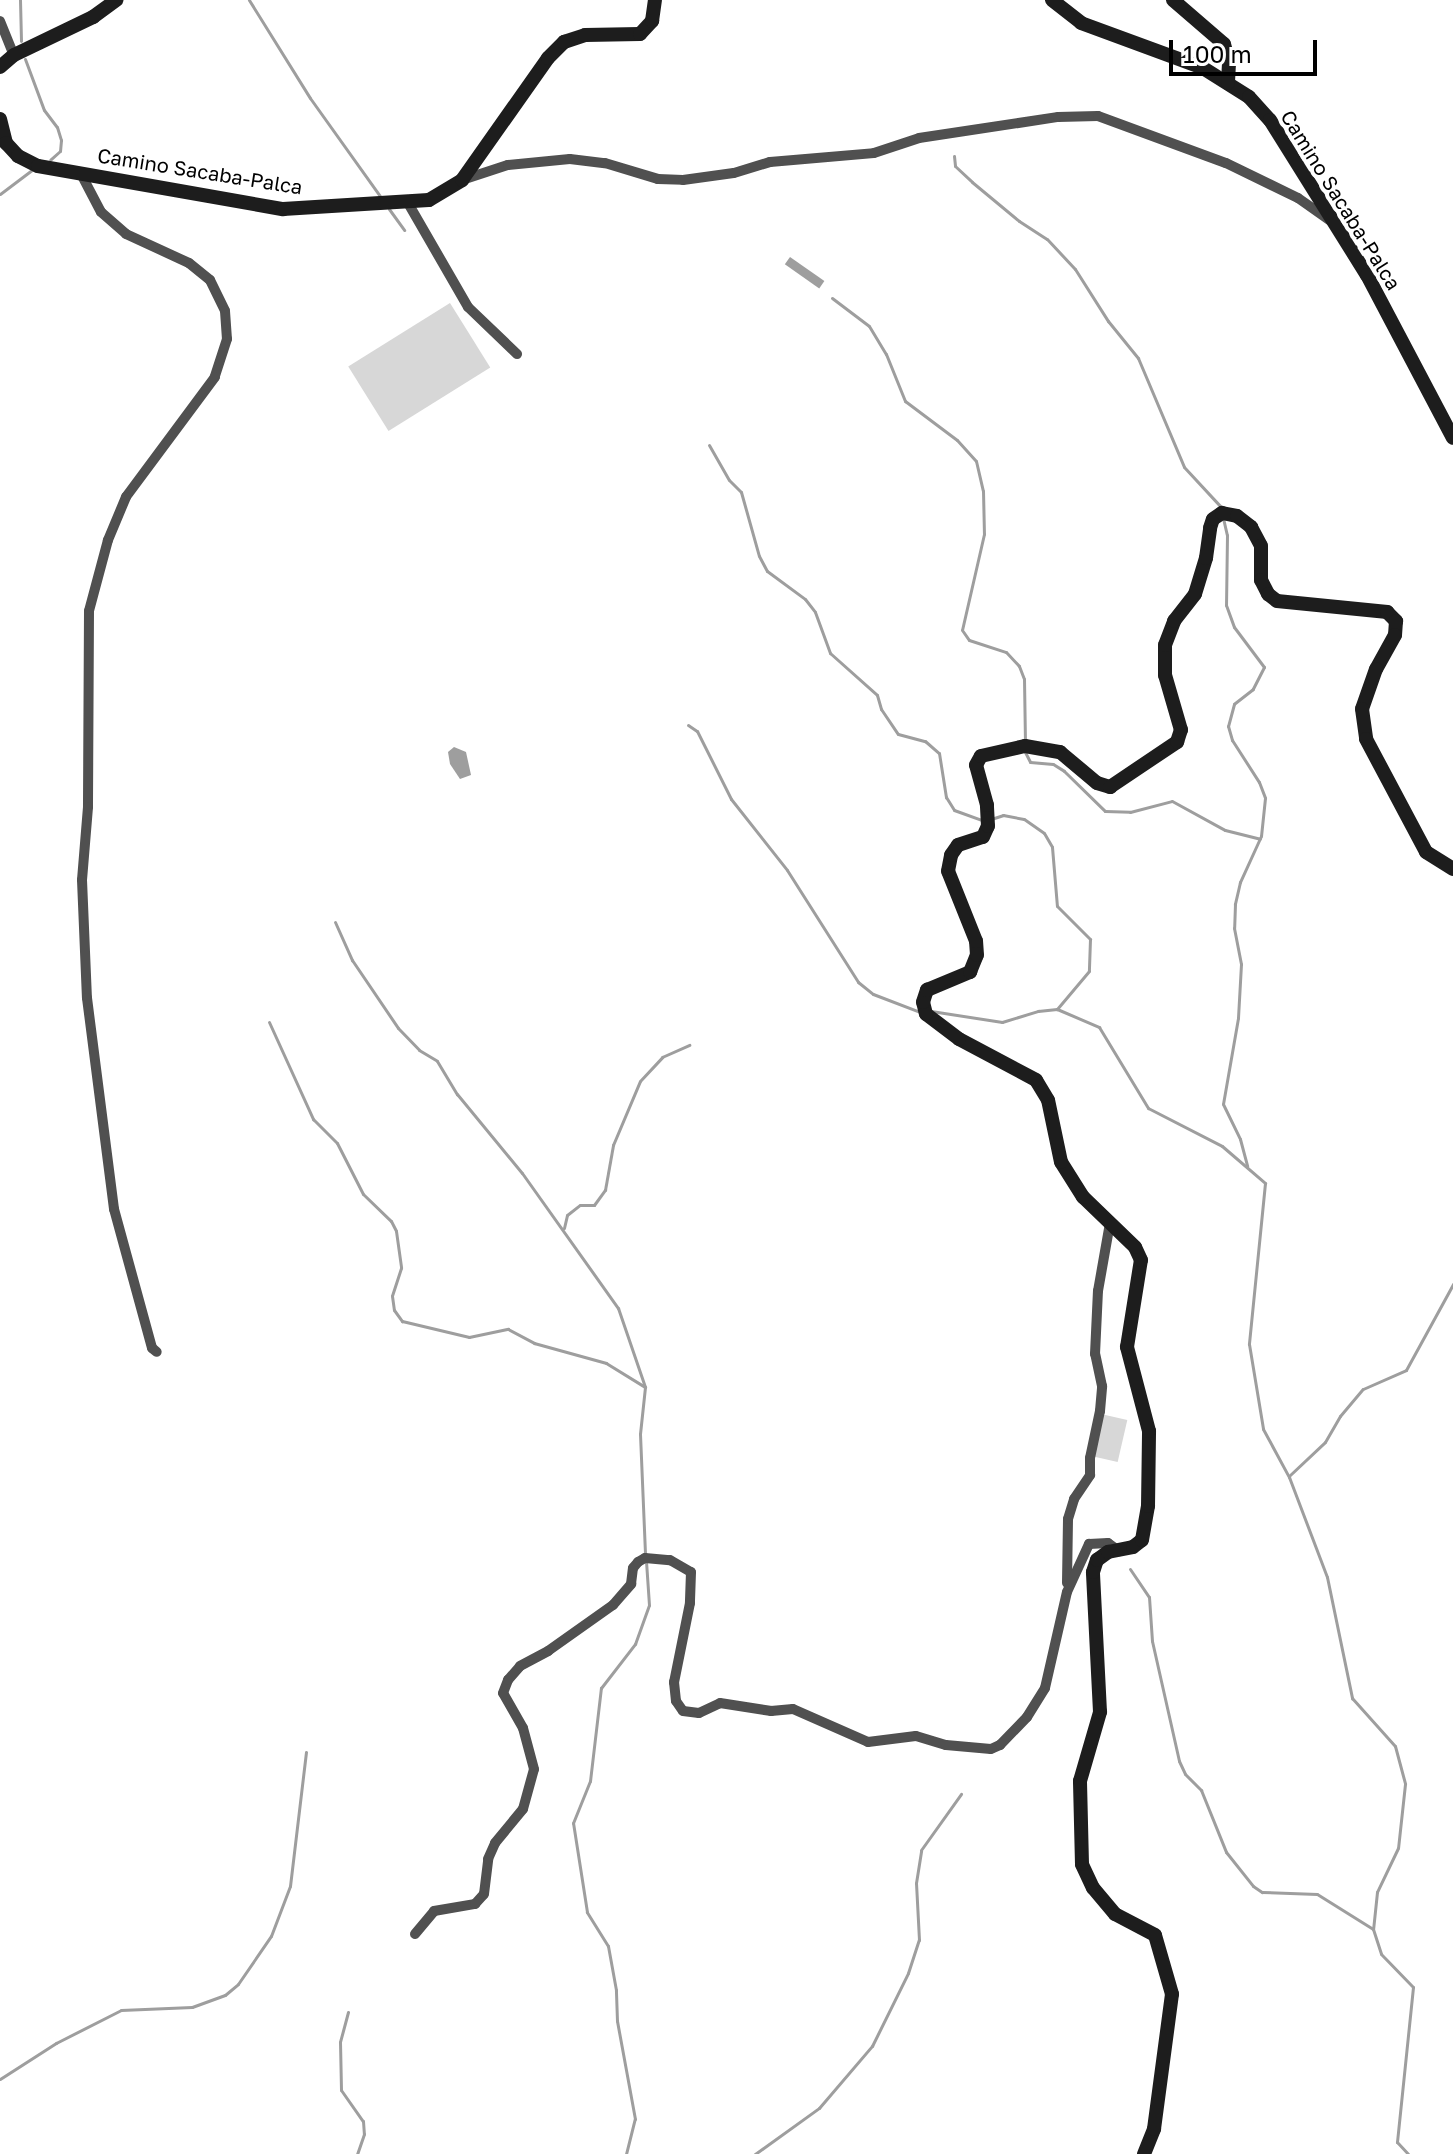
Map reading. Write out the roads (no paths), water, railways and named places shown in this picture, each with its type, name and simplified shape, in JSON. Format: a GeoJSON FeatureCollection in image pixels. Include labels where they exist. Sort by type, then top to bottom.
{"type":"FeatureCollection","features":[{"type":"Feature","properties":{"kind":"street"},"geometry":{"type":"LineString","coordinates":[[0,67],[14,55],[93,17],[116,0]]}},
{"type":"Feature","properties":{"kind":"street","name":"Camino Sacaba-Palca"},"geometry":{"type":"LineString","coordinates":[[0,119],[6,143],[18,156],[38,166],[283,209],[429,200],[462,180],[548,58],[564,42],[585,35],[640,34],[652,21],[655,0]]}},
{"type":"Feature","properties":{"kind":"street","name":"Camino Sacaba-Palca"},"geometry":{"type":"LineString","coordinates":[[1052,0],[1081,23],[1203,68],[1249,97],[1270,120],[1367,275],[1453,438]]}},
{"type":"Feature","properties":{"kind":"street"},"geometry":{"type":"LineString","coordinates":[[1173,0],[1224,44],[1228,54],[1228,83]]}},
{"type":"Feature","properties":{"kind":"street"},"geometry":{"type":"LineString","coordinates":[[0,21],[14,55]]}},
{"type":"Feature","properties":{"kind":"street"},"geometry":{"type":"LineString","coordinates":[[462,180],[508,165],[570,159],[605,163],[658,179],[683,180],[734,173],[770,162],[874,153],[919,138],[1058,117],[1098,116],[1226,163],[1298,198],[1331,221]]}},
{"type":"Feature","properties":{"kind":"street"},"geometry":{"type":"LineString","coordinates":[[80,172],[101,212],[126,234],[189,263],[210,280],[225,311],[227,339],[215,377],[126,497],[108,540],[89,611],[88,807],[82,880],[87,998],[114,1209],[149,1335],[157,1352]]}},
{"type":"Feature","properties":{"kind":"street"},"geometry":{"type":"LineString","coordinates":[[408,203],[468,307],[517,354]]}},
{"type":"Feature","properties":{"kind":"street"},"geometry":{"type":"LineString","coordinates":[[1144,2154],[1154,2129],[1168,2043],[1172,1994],[1155,1935],[1115,1914],[1093,1888],[1082,1864],[1080,1781],[1100,1712],[1093,1572],[1097,1560],[1108,1552],[1133,1547],[1142,1540],[1148,1506],[1149,1431],[1127,1347],[1141,1260],[1135,1247],[1083,1197],[1061,1162],[1048,1100],[1036,1080],[959,1039],[926,1014],[923,1002],[927,990],[970,972],[977,955],[976,941],[948,871],[951,855],[958,845],[983,837],[988,826],[976,765],[981,756],[1025,746],[1060,752],[1097,783],[1110,787],[1177,742],[1181,730],[1165,675],[1165,645],[1174,621],[1195,594],[1213,519],[1222,513],[1237,516],[1251,527],[1261,546],[1261,580],[1268,594],[1277,601],[1387,612],[1396,621],[1395,635],[1376,669],[1362,709],[1366,739],[1426,852],[1453,869]]}},
{"type":"Feature","properties":{"kind":"street"},"geometry":{"type":"LineString","coordinates":[[1067,1592],[1068,1519],[1074,1499],[1090,1475],[1090,1458],[1100,1411],[1102,1386],[1095,1354],[1098,1291],[1110,1223]]}},
{"type":"Feature","properties":{"kind":"street"},"geometry":{"type":"LineString","coordinates":[[415,1934],[434,1911],[475,1904],[484,1894],[488,1859],[495,1843],[523,1809],[534,1769],[523,1728],[503,1693],[508,1680],[520,1666],[548,1651],[613,1605],[631,1584],[633,1568],[645,1558],[682,1564],[691,1572],[690,1603],[674,1682],[676,1701],[683,1711],[699,1713],[720,1703],[771,1711],[793,1709],[868,1742],[916,1736],[971,1748],[1000,1745],[1027,1717],[1045,1688],[1067,1592],[1089,1544],[1108,1543],[1119,1551]]}},
{"type":"Feature","properties":{"kind":"waterway"},"geometry":{"type":"LineString","coordinates":[[20,0],[21,41]]}},
{"type":"Feature","properties":{"kind":"waterway"},"geometry":{"type":"LineString","coordinates":[[249,0],[310,98],[380,196]]}},
{"type":"Feature","properties":{"kind":"waterway"},"geometry":{"type":"LineString","coordinates":[[25,59],[44,110],[57,127],[61,140],[60,151],[50,160]]}},
{"type":"Feature","properties":{"kind":"waterway"},"geometry":{"type":"LineString","coordinates":[[954,156],[955,166],[972,182],[1019,221],[1047,239],[1075,269],[1108,321],[1138,358],[1184,467],[1221,507]]}},
{"type":"Feature","properties":{"kind":"waterway"},"geometry":{"type":"LineString","coordinates":[[0,194],[31,171]]}},
{"type":"Feature","properties":{"kind":"waterway"},"geometry":{"type":"LineString","coordinates":[[389,209],[404,230]]}},
{"type":"Feature","properties":{"kind":"waterway"},"geometry":{"type":"LineString","coordinates":[[832,298],[869,326],[886,354],[905,401],[957,440],[976,461],[983,491],[984,534],[962,630],[969,640],[1006,652],[1019,666],[1024,679],[1025,740]]}},
{"type":"Feature","properties":{"kind":"waterway"},"geometry":{"type":"LineString","coordinates":[[709,445],[729,480],[741,492],[759,556],[767,571],[805,599],[815,612],[830,653],[877,695],[881,709],[898,734],[925,741],[939,753],[946,797],[954,810],[984,821]]}},
{"type":"Feature","properties":{"kind":"waterway"},"geometry":{"type":"LineString","coordinates":[[1223,518],[1227,535],[1226,605],[1234,627],[1264,667],[1253,689],[1234,704],[1228,726],[1232,740],[1259,782],[1265,798],[1261,836],[1240,882],[1235,904],[1234,928],[1241,964],[1238,1018],[1223,1104],[1240,1139],[1247,1166]]}},
{"type":"Feature","properties":{"kind":"waterway"},"geometry":{"type":"LineString","coordinates":[[688,725],[697,731],[731,799],[787,870],[858,982],[873,994],[920,1012]]}},
{"type":"Feature","properties":{"kind":"waterway"},"geometry":{"type":"LineString","coordinates":[[1025,752],[1030,762],[1053,764],[1064,771],[1105,811],[1130,812],[1172,801],[1225,830],[1260,839]]}},
{"type":"Feature","properties":{"kind":"waterway"},"geometry":{"type":"LineString","coordinates":[[991,819],[1003,815],[1024,819],[1044,833],[1052,847],[1057,906],[1090,939],[1089,971],[1057,1009]]}},
{"type":"Feature","properties":{"kind":"waterway"},"geometry":{"type":"LineString","coordinates":[[335,922],[352,960],[398,1028],[419,1050],[437,1061],[457,1094],[522,1173],[618,1308],[645,1387],[640,1434],[645,1553]]}},
{"type":"Feature","properties":{"kind":"waterway"},"geometry":{"type":"LineString","coordinates":[[931,1011],[1002,1022],[1038,1011],[1057,1009],[1099,1027],[1148,1108],[1222,1146],[1265,1183],[1249,1344],[1263,1429],[1289,1477],[1327,1577],[1352,1698],[1395,1746],[1405,1784],[1398,1848],[1377,1892],[1373,1929],[1381,1954],[1413,1987],[1397,2142],[1408,2154]]}},
{"type":"Feature","properties":{"kind":"waterway"},"geometry":{"type":"LineString","coordinates":[[269,1022],[313,1119],[337,1143],[363,1194],[391,1221],[396,1231],[401,1268],[392,1296],[394,1310],[402,1321],[469,1337],[508,1329],[534,1343],[606,1363],[645,1387]]}},
{"type":"Feature","properties":{"kind":"waterway"},"geometry":{"type":"LineString","coordinates":[[564,1228],[567,1215],[580,1205],[594,1205],[605,1190],[613,1145],[640,1081],[662,1057],[689,1045]]}},
{"type":"Feature","properties":{"kind":"waterway"},"geometry":{"type":"LineString","coordinates":[[1290,1475],[1325,1442],[1340,1416],[1363,1389],[1406,1370],[1453,1284]]}},
{"type":"Feature","properties":{"kind":"waterway"},"geometry":{"type":"LineString","coordinates":[[626,2154],[635,2119],[617,2021],[616,1990],[608,1946],[587,1912],[573,1823],[590,1781],[601,1688],[635,1644],[649,1605],[646,1561]]}},
{"type":"Feature","properties":{"kind":"waterway"},"geometry":{"type":"LineString","coordinates":[[1130,1569],[1149,1597],[1152,1641],[1179,1761],[1185,1774],[1201,1790],[1226,1852],[1253,1886],[1262,1892],[1317,1894],[1373,1929]]}},
{"type":"Feature","properties":{"kind":"waterway"},"geometry":{"type":"LineString","coordinates":[[0,2079],[56,2043],[121,2010],[192,2007],[225,1995],[238,1984],[271,1936],[290,1886],[306,1752]]}},
{"type":"Feature","properties":{"kind":"waterway"},"geometry":{"type":"LineString","coordinates":[[755,2154],[819,2108],[872,2046],[908,1973],[919,1940],[916,1883],[921,1850],[961,1794]]}},
{"type":"Feature","properties":{"kind":"waterway"},"geometry":{"type":"LineString","coordinates":[[348,2012],[340,2042],[341,2090],[363,2121],[364,2134],[357,2154]]}}]}
